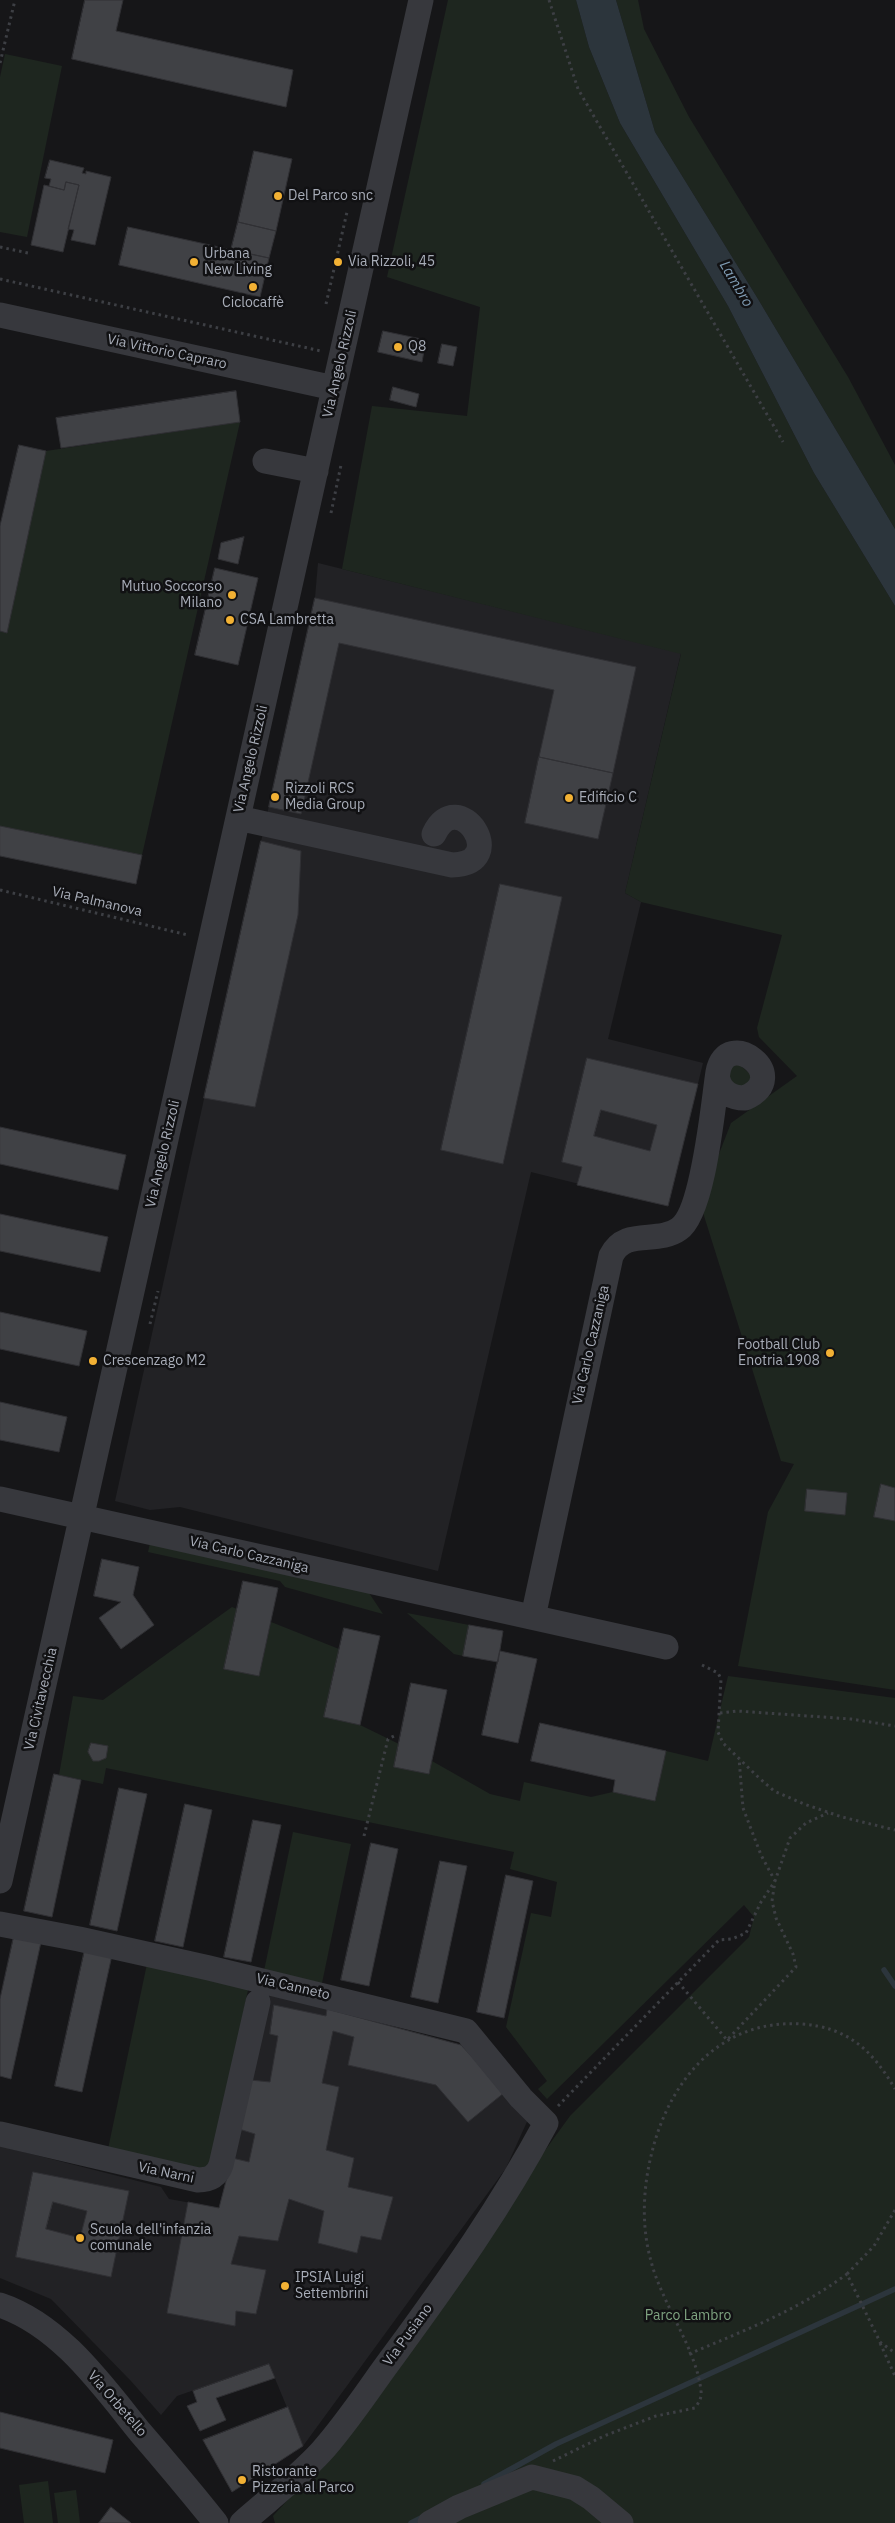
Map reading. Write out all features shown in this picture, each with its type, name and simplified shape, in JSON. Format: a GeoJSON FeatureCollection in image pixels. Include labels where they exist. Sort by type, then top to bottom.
{"type":"FeatureCollection","features":[{"type":"Feature","properties":{"kind":"street","name":"Via Angelo Rizzoli"},"geometry":{"type":"LineString","coordinates":[[82,1518],[421,0]]}},
{"type":"Feature","properties":{"kind":"street","name":"Via Vittorio Capraro"},"geometry":{"type":"LineString","coordinates":[[0,315],[334,388]]}},
{"type":"Feature","properties":{"kind":"street"},"geometry":{"type":"LineString","coordinates":[[265,461],[316,471]]}},
{"type":"Feature","properties":{"kind":"street"},"geometry":{"type":"LineString","coordinates":[[238,818],[452,865],[468,862],[478,849],[479,835],[475,828],[464,819],[456,818],[442,822],[434,834]]}},
{"type":"Feature","properties":{"kind":"street"},"geometry":{"type":"LineString","coordinates":[[711,1127],[740,1098],[753,1093],[762,1081],[761,1070],[752,1057],[740,1053],[729,1056],[720,1067],[718,1080],[726,1093],[740,1098]]}},
{"type":"Feature","properties":{"kind":"street","name":"Via Carlo Cazzaniga"},"geometry":{"type":"LineString","coordinates":[[533,1618],[611,1256],[618,1245],[626,1240],[669,1234],[679,1229],[687,1221],[694,1205],[711,1127],[718,1080]]}},
{"type":"Feature","properties":{"kind":"street","name":"Via Carlo Cazzaniga"},"geometry":{"type":"LineString","coordinates":[[0,1499],[666,1647]]}},
{"type":"Feature","properties":{"kind":"street","name":"Via Civitavecchia"},"geometry":{"type":"LineString","coordinates":[[0,1881],[9,1801],[82,1518]]}},
{"type":"Feature","properties":{"kind":"street","name":"Via Canneto"},"geometry":{"type":"LineString","coordinates":[[0,1924],[79,1939],[226,1972],[466,2031],[522,2098],[546,2123]]}},
{"type":"Feature","properties":{"kind":"street","name":"Via Narni"},"geometry":{"type":"LineString","coordinates":[[0,2134],[198,2180],[211,2178],[216,2175],[221,2165],[258,2002]]}},
{"type":"Feature","properties":{"kind":"street","name":"Via Pusiano"},"geometry":{"type":"LineString","coordinates":[[242,2523],[312,2460],[342,2425],[440,2292],[483,2229],[512,2184],[546,2123]]}},
{"type":"Feature","properties":{"kind":"street","name":"Via Orbetello"},"geometry":{"type":"LineString","coordinates":[[0,2305],[37,2324],[78,2360],[108,2392],[216,2523]]}},
{"type":"Feature","properties":{"kind":"street"},"geometry":{"type":"LineString","coordinates":[[430,2523],[459,2507],[532,2477],[575,2488],[591,2498],[621,2523]]}},
{"type":"Feature","properties":{"kind":"path"},"geometry":{"type":"LineString","coordinates":[[0,62],[15,0]]}},
{"type":"Feature","properties":{"kind":"path"},"geometry":{"type":"LineString","coordinates":[[549,0],[578,89],[783,442]]}},
{"type":"Feature","properties":{"kind":"path"},"geometry":{"type":"LineString","coordinates":[[326,304],[347,212]]}},
{"type":"Feature","properties":{"kind":"path"},"geometry":{"type":"LineString","coordinates":[[0,247],[28,253]]}},
{"type":"Feature","properties":{"kind":"path"},"geometry":{"type":"LineString","coordinates":[[0,279],[341,356]]}},
{"type":"Feature","properties":{"kind":"path"},"geometry":{"type":"LineString","coordinates":[[331,513],[343,457]]}},
{"type":"Feature","properties":{"kind":"path","name":"Via Palmanova"},"geometry":{"type":"LineString","coordinates":[[0,890],[188,935]]}},
{"type":"Feature","properties":{"kind":"path"},"geometry":{"type":"LineString","coordinates":[[150,1324],[158,1291]]}},
{"type":"Feature","properties":{"kind":"path"},"geometry":{"type":"LineString","coordinates":[[702,1666],[718,1673],[721,1679],[718,1732],[724,1743],[774,1791],[828,1813],[895,1830]]}},
{"type":"Feature","properties":{"kind":"path"},"geometry":{"type":"LineString","coordinates":[[720,1713],[737,1711],[851,1719],[895,1726]]}},
{"type":"Feature","properties":{"kind":"path"},"geometry":{"type":"LineString","coordinates":[[364,1836],[388,1739],[394,1736]]}},
{"type":"Feature","properties":{"kind":"path"},"geometry":{"type":"LineString","coordinates":[[740,1758],[743,1808],[761,1855],[775,1881]]}},
{"type":"Feature","properties":{"kind":"path"},"geometry":{"type":"LineString","coordinates":[[532,2477],[556,2458],[604,2436],[656,2416],[695,2408],[700,2400],[701,2390],[694,2366],[650,2261],[645,2224],[646,2185],[654,2142],[671,2103],[697,2066],[727,2040],[796,1967],[793,1954],[776,1918],[772,1901],[775,1881],[790,1838],[806,1823],[828,1813]]}},
{"type":"Feature","properties":{"kind":"path"},"geometry":{"type":"LineString","coordinates":[[546,2123],[558,2105],[719,1940],[732,1939],[746,1934],[761,1902],[775,1881]]}},
{"type":"Feature","properties":{"kind":"path"},"geometry":{"type":"LineString","coordinates":[[678,1982],[727,2040]]}},
{"type":"Feature","properties":{"kind":"path"},"geometry":{"type":"LineString","coordinates":[[727,2040],[751,2029],[769,2024],[804,2024],[822,2027],[862,2046],[876,2059],[895,2089]]}},
{"type":"Feature","properties":{"kind":"path"},"geometry":{"type":"LineString","coordinates":[[689,2354],[788,2312],[811,2300],[847,2274],[874,2246],[895,2210]]}},
{"type":"Feature","properties":{"kind":"path"},"geometry":{"type":"LineString","coordinates":[[847,2274],[895,2376]]}},
{"type":"Feature","properties":{"kind":"path"},"geometry":{"type":"LineString","coordinates":[[880,2342],[895,2353]]}},
{"type":"Feature","properties":{"kind":"shaded area"},"geometry":{"type":"Polygon","coordinates":[[[318,563],[681,653],[625,893],[641,902],[608,1039],[703,1063],[668,1206],[531,1172],[438,1571],[180,1507],[150,1510],[115,1501],[315,598],[318,563]]]}},
{"type":"Feature","properties":{"kind":"shaded area","name":"IPSIA Luigi Settembrini"},"geometry":{"type":"Polygon","coordinates":[[[268,1994],[461,2045],[530,2115],[506,2168],[303,2446],[269,2364],[177,2396],[161,2415],[131,2381],[51,2299],[0,2278],[0,2146],[161,2187],[169,2199],[219,2208],[239,2129],[268,1994]]]}},
{"type":"Feature","properties":{"kind":"green space"},"geometry":{"type":"Polygon","coordinates":[[[448,0],[576,0],[589,47],[620,123],[728,306],[814,473],[895,606],[895,1690],[738,1666],[768,1512],[794,1464],[781,1461],[700,1203],[731,1123],[797,1076],[759,1037],[757,1028],[782,935],[641,902],[625,893],[681,654],[342,569],[372,406],[467,416],[480,307],[387,277],[448,0]]]}},
{"type":"Feature","properties":{"kind":"green space"},"geometry":{"type":"Polygon","coordinates":[[[616,0],[638,0],[644,29],[689,117],[848,377],[895,465],[895,529],[758,299],[655,132],[616,0]]]}},
{"type":"Feature","properties":{"kind":"green space"},"geometry":{"type":"Polygon","coordinates":[[[5,54],[62,66],[27,237],[0,232],[0,77],[5,54]]]}},
{"type":"Feature","properties":{"kind":"green space"},"geometry":{"type":"Polygon","coordinates":[[[240,422],[142,855],[0,826],[0,631],[7,633],[46,451],[240,422]]]}},
{"type":"Feature","properties":{"kind":"green space"},"geometry":{"type":"Polygon","coordinates":[[[735,1061],[755,1078],[738,1090],[726,1072],[735,1061]]]}},
{"type":"Feature","properties":{"kind":"green space"},"geometry":{"type":"Polygon","coordinates":[[[150,1543],[367,1590],[383,1614],[285,1587],[280,1581],[148,1552],[150,1543]]]}},
{"type":"Feature","properties":{"kind":"green space","name":"Parco Lambro"},"geometry":{"type":"Polygon","coordinates":[[[232,1607],[237,1609],[224,1669],[259,1676],[271,1622],[339,1649],[324,1717],[360,1725],[399,1744],[394,1767],[429,1774],[432,1761],[490,1794],[520,1801],[524,1782],[591,1797],[613,1792],[655,1801],[666,1751],[708,1761],[728,1676],[895,1698],[895,2523],[275,2523],[273,2516],[305,2481],[570,2116],[749,1937],[754,1917],[744,1905],[547,2099],[538,2089],[547,2081],[506,2027],[531,1913],[551,1917],[557,1882],[510,1869],[514,1852],[106,1768],[103,1784],[59,1775],[73,1696],[103,1700],[232,1607]]]}},
{"type":"Feature","properties":{"kind":"green space"},"geometry":{"type":"Polygon","coordinates":[[[407,1613],[469,1625],[463,1656],[454,1654],[407,1613]]]}},
{"type":"Feature","properties":{"kind":"green space"},"geometry":{"type":"Polygon","coordinates":[[[293,1832],[351,1844],[322,1983],[264,1971],[293,1832]]]}},
{"type":"Feature","properties":{"kind":"green space"},"geometry":{"type":"Polygon","coordinates":[[[147,1964],[249,1985],[210,2170],[108,2149],[147,1964]]]}},
{"type":"Feature","properties":{"kind":"green space"},"geometry":{"type":"Polygon","coordinates":[[[48,2481],[53,2523],[24,2523],[19,2485],[48,2481]]]}},
{"type":"Feature","properties":{"kind":"green space"},"geometry":{"type":"Polygon","coordinates":[[[76,2490],[80,2523],[58,2523],[54,2493],[76,2490]]]}},
{"type":"Feature","properties":{"kind":"water","name":"Lambro"},"geometry":{"type":"Polygon","coordinates":[[[576,0],[616,0],[655,132],[758,299],[895,529],[895,606],[814,473],[728,306],[620,123],[589,47],[576,0]]]}},
{"type":"Feature","properties":{"kind":"building"},"geometry":{"type":"Polygon","coordinates":[[[85,0],[123,0],[116,31],[293,70],[286,107],[72,59],[85,0]]]}},
{"type":"Feature","properties":{"kind":"building","name":"Urbana New Living"},"geometry":{"type":"Polygon","coordinates":[[[254,151],[292,159],[276,231],[238,222],[254,151]]]}},
{"type":"Feature","properties":{"kind":"building"},"geometry":{"type":"Polygon","coordinates":[[[50,160],[84,168],[82,173],[86,174],[86,171],[111,177],[95,245],[71,240],[74,230],[68,229],[79,185],[66,182],[64,190],[49,186],[51,179],[45,178],[50,160]]]}},
{"type":"Feature","properties":{"kind":"building"},"geometry":{"type":"Polygon","coordinates":[[[66,182],[79,185],[63,252],[31,245],[44,185],[64,190],[66,182]]]}},
{"type":"Feature","properties":{"kind":"building"},"geometry":{"type":"Polygon","coordinates":[[[238,222],[276,231],[269,258],[231,250],[238,222]]]}},
{"type":"Feature","properties":{"kind":"building","name":"Urbana New Living"},"geometry":{"type":"Polygon","coordinates":[[[128,227],[269,258],[260,297],[119,265],[128,227]]]}},
{"type":"Feature","properties":{"kind":"building"},"geometry":{"type":"Polygon","coordinates":[[[383,331],[426,340],[422,362],[378,352],[383,331]]]}},
{"type":"Feature","properties":{"kind":"building"},"geometry":{"type":"Polygon","coordinates":[[[442,344],[457,347],[453,366],[438,363],[442,344]]]}},
{"type":"Feature","properties":{"kind":"building"},"geometry":{"type":"Polygon","coordinates":[[[393,387],[419,394],[416,407],[390,400],[393,387]]]}},
{"type":"Feature","properties":{"kind":"building"},"geometry":{"type":"Polygon","coordinates":[[[236,391],[240,422],[61,448],[56,418],[236,391]]]}},
{"type":"Feature","properties":{"kind":"building"},"geometry":{"type":"Polygon","coordinates":[[[19,445],[46,451],[7,633],[0,631],[0,526],[19,445]]]}},
{"type":"Feature","properties":{"kind":"building"},"geometry":{"type":"Polygon","coordinates":[[[244,537],[238,564],[218,559],[221,543],[244,537]]]}},
{"type":"Feature","properties":{"kind":"building"},"geometry":{"type":"Polygon","coordinates":[[[215,568],[258,578],[238,665],[195,655],[215,568]]]}},
{"type":"Feature","properties":{"kind":"building"},"geometry":{"type":"Polygon","coordinates":[[[315,598],[636,667],[613,773],[539,757],[554,690],[339,643],[301,814],[269,807],[315,598]]]}},
{"type":"Feature","properties":{"kind":"building","name":"Edificio C"},"geometry":{"type":"Polygon","coordinates":[[[539,757],[613,773],[598,839],[525,823],[539,757]]]}},
{"type":"Feature","properties":{"kind":"building"},"geometry":{"type":"Polygon","coordinates":[[[0,826],[142,855],[136,884],[0,856],[0,826]]]}},
{"type":"Feature","properties":{"kind":"building"},"geometry":{"type":"Polygon","coordinates":[[[261,841],[301,851],[298,915],[255,1107],[204,1098],[261,841]]]}},
{"type":"Feature","properties":{"kind":"building"},"geometry":{"type":"Polygon","coordinates":[[[500,884],[562,897],[503,1164],[441,1150],[500,884]]]}},
{"type":"Feature","properties":{"kind":"building"},"geometry":{"type":"Polygon","coordinates":[[[587,1058],[698,1084],[668,1206],[577,1185],[582,1167],[562,1162],[587,1058]],[[601,1110],[594,1136],[650,1151],[657,1125],[601,1110]]]}},
{"type":"Feature","properties":{"kind":"building"},"geometry":{"type":"Polygon","coordinates":[[[0,1127],[126,1155],[118,1190],[0,1164],[0,1127]]]}},
{"type":"Feature","properties":{"kind":"building"},"geometry":{"type":"Polygon","coordinates":[[[0,1214],[108,1237],[100,1272],[0,1251],[0,1214]]]}},
{"type":"Feature","properties":{"kind":"building"},"geometry":{"type":"Polygon","coordinates":[[[0,1312],[87,1331],[79,1366],[0,1349],[0,1312]]]}},
{"type":"Feature","properties":{"kind":"building"},"geometry":{"type":"Polygon","coordinates":[[[0,1402],[67,1417],[59,1452],[0,1440],[0,1402]]]}},
{"type":"Feature","properties":{"kind":"building"},"geometry":{"type":"Polygon","coordinates":[[[881,1484],[895,1488],[895,1521],[874,1517],[881,1484]]]}},
{"type":"Feature","properties":{"kind":"building"},"geometry":{"type":"Polygon","coordinates":[[[807,1489],[847,1493],[845,1515],[805,1511],[807,1489]]]}},
{"type":"Feature","properties":{"kind":"building"},"geometry":{"type":"Polygon","coordinates":[[[102,1559],[139,1567],[133,1595],[154,1625],[121,1649],[99,1618],[121,1602],[94,1596],[102,1559]]]}},
{"type":"Feature","properties":{"kind":"building"},"geometry":{"type":"Polygon","coordinates":[[[243,1581],[278,1588],[259,1676],[224,1669],[243,1581]]]}},
{"type":"Feature","properties":{"kind":"building"},"geometry":{"type":"Polygon","coordinates":[[[469,1625],[503,1631],[498,1662],[463,1656],[469,1625]]]}},
{"type":"Feature","properties":{"kind":"building"},"geometry":{"type":"Polygon","coordinates":[[[344,1628],[380,1636],[360,1725],[324,1717],[344,1628]]]}},
{"type":"Feature","properties":{"kind":"building"},"geometry":{"type":"Polygon","coordinates":[[[500,1651],[537,1659],[518,1743],[482,1735],[500,1651]]]}},
{"type":"Feature","properties":{"kind":"building"},"geometry":{"type":"Polygon","coordinates":[[[411,1683],[447,1690],[429,1774],[394,1767],[411,1683]]]}},
{"type":"Feature","properties":{"kind":"building"},"geometry":{"type":"Polygon","coordinates":[[[540,1723],[666,1751],[655,1801],[613,1792],[615,1780],[531,1761],[540,1723]]]}},
{"type":"Feature","properties":{"kind":"building"},"geometry":{"type":"Polygon","coordinates":[[[91,1743],[108,1746],[106,1758],[93,1761],[88,1752],[91,1743]]]}},
{"type":"Feature","properties":{"kind":"building"},"geometry":{"type":"Polygon","coordinates":[[[54,1774],[81,1780],[52,1917],[24,1911],[54,1774]]]}},
{"type":"Feature","properties":{"kind":"building"},"geometry":{"type":"Polygon","coordinates":[[[119,1788],[147,1794],[117,1931],[90,1925],[119,1788]]]}},
{"type":"Feature","properties":{"kind":"building"},"geometry":{"type":"Polygon","coordinates":[[[185,1804],[212,1810],[183,1947],[155,1941],[185,1804]]]}},
{"type":"Feature","properties":{"kind":"building"},"geometry":{"type":"Polygon","coordinates":[[[253,1820],[281,1825],[251,1962],[224,1957],[253,1820]]]}},
{"type":"Feature","properties":{"kind":"building"},"geometry":{"type":"Polygon","coordinates":[[[371,1843],[398,1849],[369,1986],[341,1980],[371,1843]]]}},
{"type":"Feature","properties":{"kind":"building"},"geometry":{"type":"Polygon","coordinates":[[[440,1861],[467,1866],[438,2003],[411,1997],[440,1861]]]}},
{"type":"Feature","properties":{"kind":"building"},"geometry":{"type":"Polygon","coordinates":[[[506,1875],[533,1881],[504,2018],[477,2012],[506,1875]]]}},
{"type":"Feature","properties":{"kind":"building"},"geometry":{"type":"Polygon","coordinates":[[[14,1936],[41,1942],[11,2079],[0,2076],[0,1999],[14,1936]]]}},
{"type":"Feature","properties":{"kind":"building"},"geometry":{"type":"Polygon","coordinates":[[[85,1949],[112,1955],[82,2092],[55,2086],[85,1949]]]}},
{"type":"Feature","properties":{"kind":"building"},"geometry":{"type":"Polygon","coordinates":[[[274,2005],[326,2016],[327,2009],[461,2045],[505,2092],[468,2122],[436,2085],[348,2065],[354,2037],[333,2031],[322,2083],[339,2087],[326,2150],[354,2158],[348,2187],[393,2197],[381,2240],[361,2236],[357,2253],[318,2243],[324,2211],[289,2199],[278,2241],[239,2236],[231,2264],[266,2270],[256,2314],[236,2311],[235,2326],[167,2313],[188,2202],[219,2208],[232,2158],[249,2162],[255,2134],[239,2129],[250,2080],[270,2082],[278,2036],[270,2034],[274,2005]]]}},
{"type":"Feature","properties":{"kind":"building"},"geometry":{"type":"Polygon","coordinates":[[[33,2172],[129,2191],[111,2277],[16,2257],[33,2172]],[[53,2202],[46,2229],[80,2238],[87,2211],[53,2202]]]}},
{"type":"Feature","properties":{"kind":"building"},"geometry":{"type":"Polygon","coordinates":[[[269,2364],[275,2378],[216,2398],[226,2420],[200,2431],[187,2406],[197,2402],[193,2391],[269,2364]]]}},
{"type":"Feature","properties":{"kind":"building"},"geometry":{"type":"Polygon","coordinates":[[[288,2407],[303,2446],[232,2492],[203,2440],[288,2407]]]}},
{"type":"Feature","properties":{"kind":"building"},"geometry":{"type":"Polygon","coordinates":[[[0,2412],[113,2440],[105,2473],[0,2448],[0,2412]]]}},
{"type":"Feature","properties":{"kind":"building"},"geometry":{"type":"Polygon","coordinates":[[[111,2507],[131,2523],[99,2523],[111,2507]]]}},
{"type":"Feature","properties":{"kind":"waterway"},"geometry":{"type":"LineString","coordinates":[[884,1970],[895,1986]]}},
{"type":"Feature","properties":{"kind":"waterway"},"geometry":{"type":"LineString","coordinates":[[484,2484],[556,2444],[895,2289]]}},
{"type":"Feature","properties":{"kind":"waterway"},"geometry":{"type":"LineString","coordinates":[[411,2523],[425,2516]]}},
{"type":"Feature","properties":{"kind":"place","name":"Del Parco snc"},"geometry":{"type":"Point","coordinates":[278,196]}},
{"type":"Feature","properties":{"kind":"place","name":"Urbana New Living"},"geometry":{"type":"Point","coordinates":[194,262]}},
{"type":"Feature","properties":{"kind":"place","name":"Via Rizzoli, 45"},"geometry":{"type":"Point","coordinates":[338,262]}},
{"type":"Feature","properties":{"kind":"place","name":"Ciclocaffè"},"geometry":{"type":"Point","coordinates":[253,287]}},
{"type":"Feature","properties":{"kind":"place","name":"Q8"},"geometry":{"type":"Point","coordinates":[398,347]}},
{"type":"Feature","properties":{"kind":"place","name":"Mutuo Soccorso Milano"},"geometry":{"type":"Point","coordinates":[232,595]}},
{"type":"Feature","properties":{"kind":"place","name":"CSA Lambretta"},"geometry":{"type":"Point","coordinates":[230,620]}},
{"type":"Feature","properties":{"kind":"place","name":"Rizzoli RCS Media Group"},"geometry":{"type":"Point","coordinates":[275,797]}},
{"type":"Feature","properties":{"kind":"place","name":"Edificio C"},"geometry":{"type":"Point","coordinates":[569,798]}},
{"type":"Feature","properties":{"kind":"place","name":"Football Club Enotria 1908"},"geometry":{"type":"Point","coordinates":[830,1353]}},
{"type":"Feature","properties":{"kind":"place","name":"Crescenzago M2"},"geometry":{"type":"Point","coordinates":[93,1361]}},
{"type":"Feature","properties":{"kind":"place","name":"Scuola dell'infanzia comunale"},"geometry":{"type":"Point","coordinates":[80,2238]}},
{"type":"Feature","properties":{"kind":"place","name":"IPSIA Luigi Settembrini"},"geometry":{"type":"Point","coordinates":[285,2286]}},
{"type":"Feature","properties":{"kind":"place","name":"Ristorante Pizzeria al Parco"},"geometry":{"type":"Point","coordinates":[242,2480]}}]}
